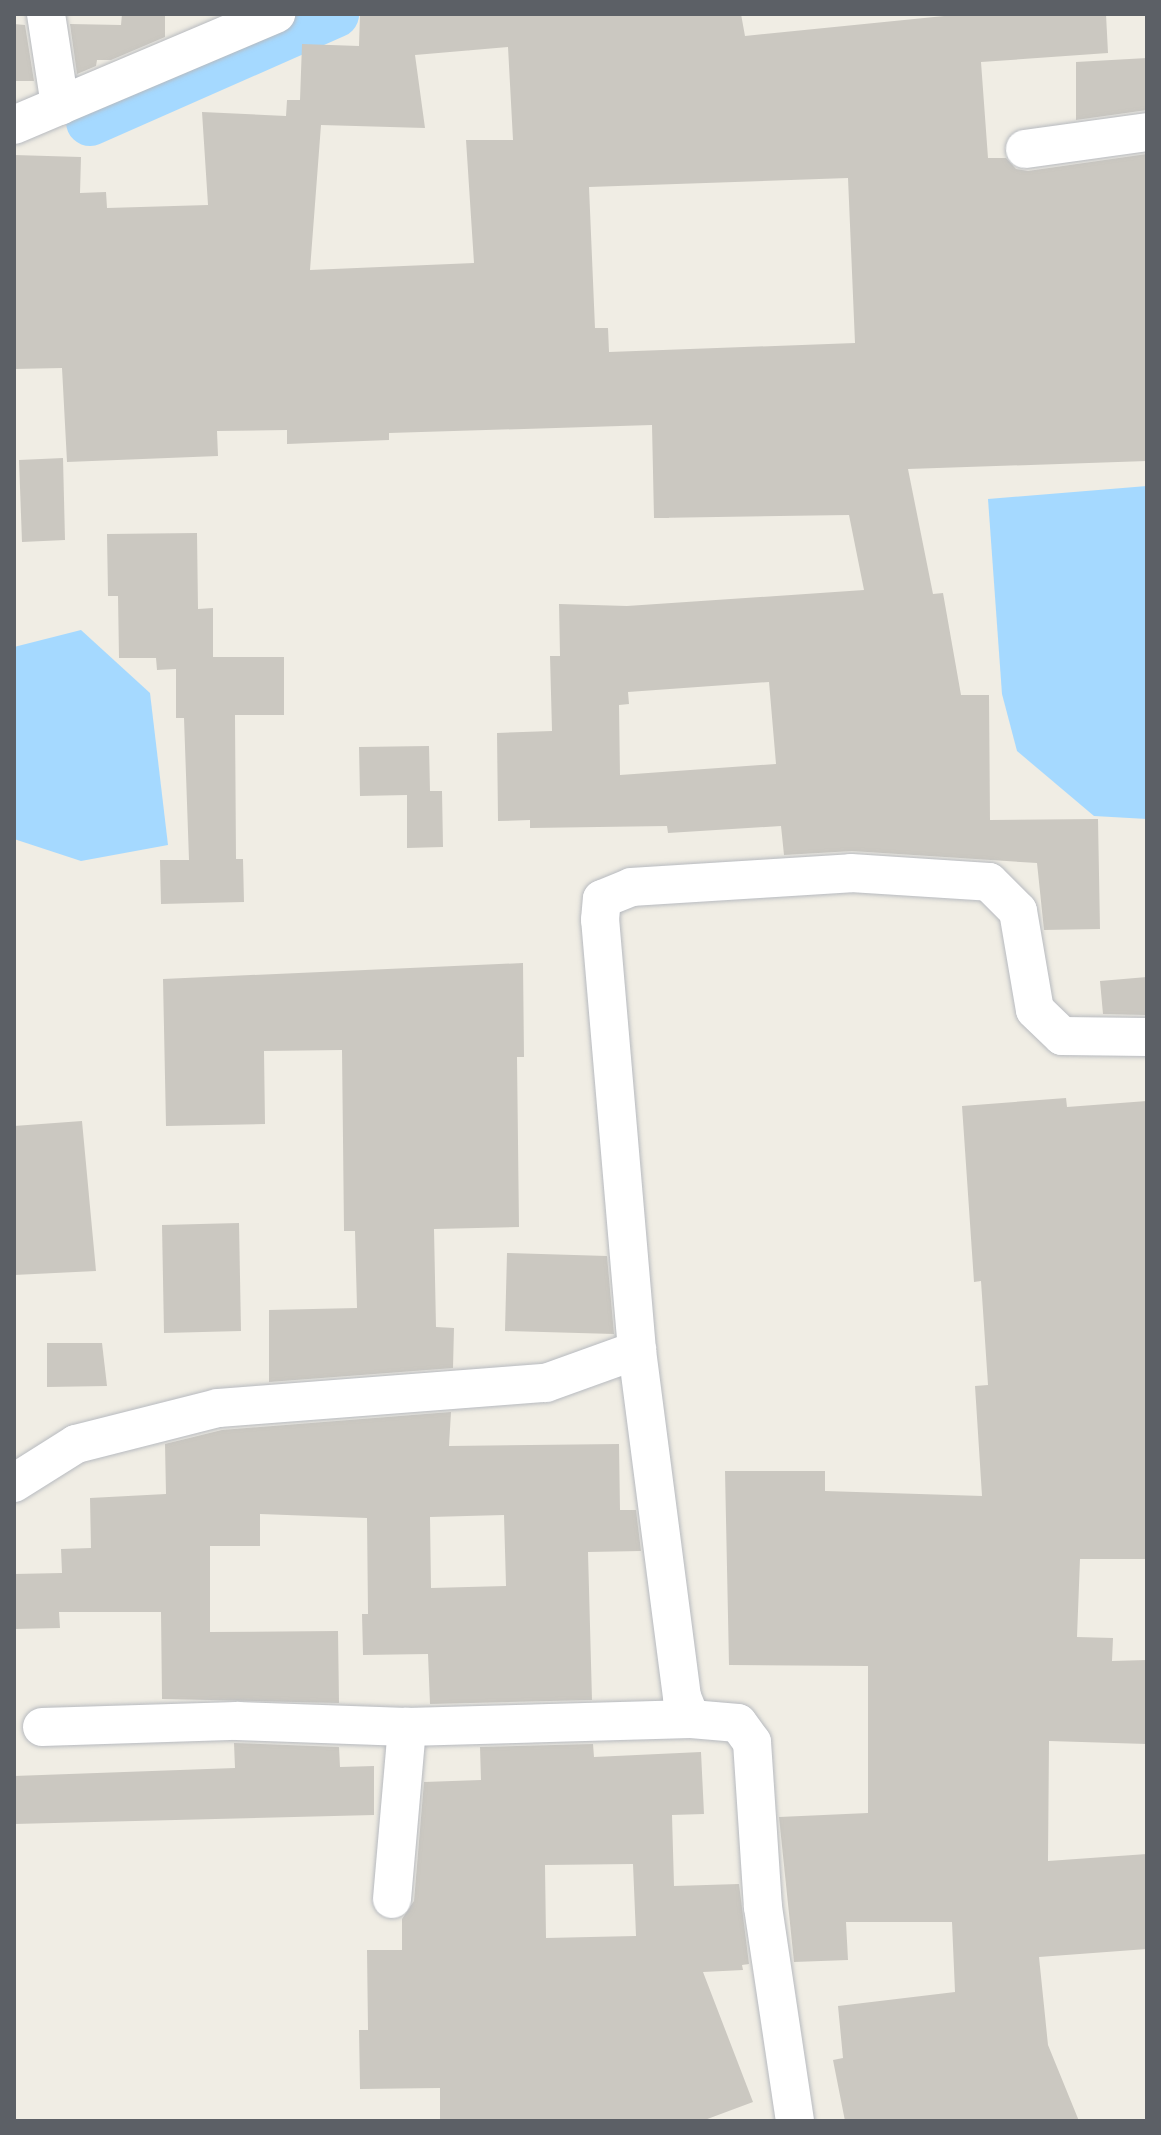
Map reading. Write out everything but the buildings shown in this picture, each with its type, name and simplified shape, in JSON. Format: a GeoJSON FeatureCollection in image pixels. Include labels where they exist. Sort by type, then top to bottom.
{"type":"FeatureCollection","features":[{"type":"Feature","properties":{"kind":"street"},"geometry":{"type":"LineString","coordinates":[[46,14],[60,106]]}},
{"type":"Feature","properties":{"kind":"street"},"geometry":{"type":"LineString","coordinates":[[14,125],[276,14]]}},
{"type":"Feature","properties":{"kind":"street"},"geometry":{"type":"LineString","coordinates":[[1025,149],[1147,132]]}},
{"type":"Feature","properties":{"kind":"street"},"geometry":{"type":"LineString","coordinates":[[691,1719],[682,1697],[637,1350],[600,920],[602,899],[631,887],[851,873],[989,882],[1018,911],[1035,1010],[1062,1036],[1147,1037]]}},
{"type":"Feature","properties":{"kind":"street"},"geometry":{"type":"LineString","coordinates":[[14,1483],[76,1444],[218,1408],[546,1383],[637,1350]]}},
{"type":"Feature","properties":{"kind":"street"},"geometry":{"type":"LineString","coordinates":[[42,1727],[237,1721],[407,1727],[691,1719],[738,1723],[752,1742],[763,1907],[795,2121]]}},
{"type":"Feature","properties":{"kind":"street"},"geometry":{"type":"LineString","coordinates":[[392,1899],[407,1727]]}},
{"type":"Feature","properties":{"kind":"water"},"geometry":{"type":"Polygon","coordinates":[[[1147,486],[1147,819],[1094,816],[1017,751],[1002,694],[988,499],[1147,486]]]}},
{"type":"Feature","properties":{"kind":"water"},"geometry":{"type":"Polygon","coordinates":[[[81,630],[150,693],[168,845],[81,861],[14,839],[14,647],[81,630]]]}},
{"type":"Feature","properties":{"kind":"waterway"},"geometry":{"type":"LineString","coordinates":[[90,122],[335,14]]}}]}
